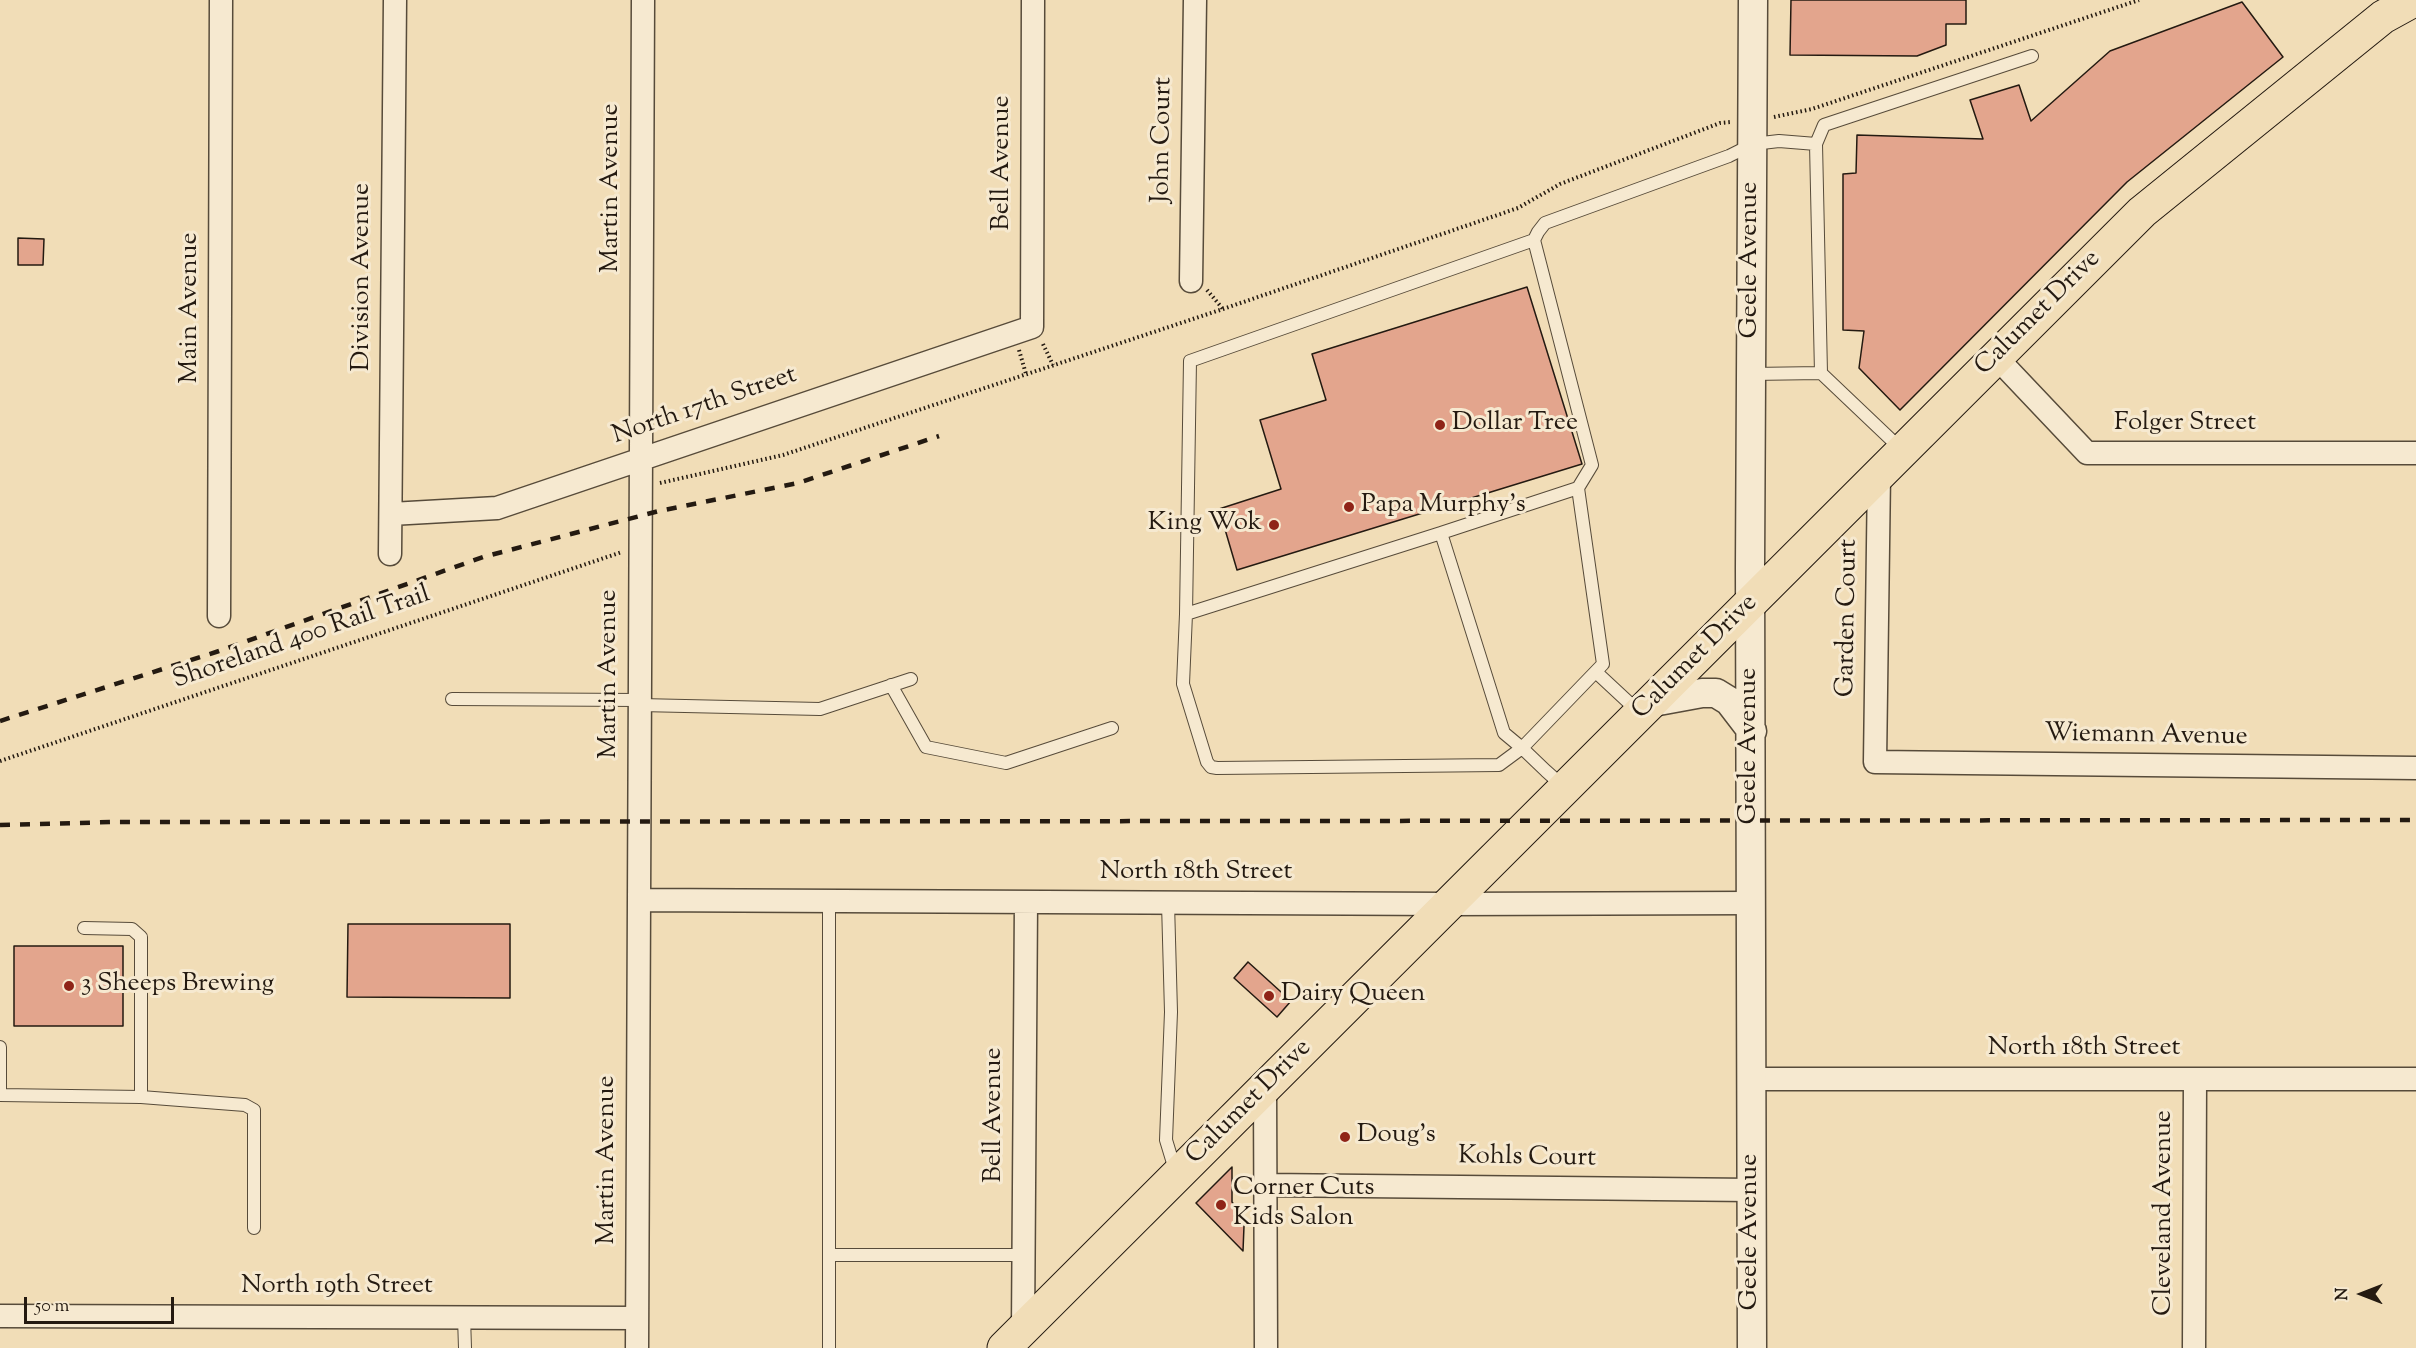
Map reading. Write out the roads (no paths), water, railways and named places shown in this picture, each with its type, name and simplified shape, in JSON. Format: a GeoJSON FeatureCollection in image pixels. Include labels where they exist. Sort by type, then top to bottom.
{"type":"FeatureCollection","features":[{"type":"Feature","properties":{"kind":"main road","name":"Calumet Drive"},"geometry":{"type":"LineString","coordinates":[[1014,1339],[2142,212],[2383,17],[2414,0]]}},
{"type":"Feature","properties":{"kind":"street","name":"Main Avenue"},"geometry":{"type":"LineString","coordinates":[[219,616],[221,0]]}},
{"type":"Feature","properties":{"kind":"street","name":"Division Avenue"},"geometry":{"type":"LineString","coordinates":[[390,554],[394,0]]}},
{"type":"Feature","properties":{"kind":"street","name":"Martin Avenue"},"geometry":{"type":"LineString","coordinates":[[637,1348],[643,0]]}},
{"type":"Feature","properties":{"kind":"street","name":"Bell Avenue"},"geometry":{"type":"LineString","coordinates":[[1032,327],[1033,0]]}},
{"type":"Feature","properties":{"kind":"street","name":"John Court"},"geometry":{"type":"LineString","coordinates":[[1191,280],[1195,0]]}},
{"type":"Feature","properties":{"kind":"street","name":"Geele Avenue"},"geometry":{"type":"LineString","coordinates":[[1752,1348],[1750,603],[1753,0]]}},
{"type":"Feature","properties":{"kind":"street","name":"North 17th Street"},"geometry":{"type":"LineString","coordinates":[[391,514],[497,508],[1032,327]]}},
{"type":"Feature","properties":{"kind":"street","name":"Folger Street"},"geometry":{"type":"LineString","coordinates":[[1996,357],[2087,453],[2416,453]]}},
{"type":"Feature","properties":{"kind":"street","name":"Garden Court"},"geometry":{"type":"LineString","coordinates":[[1875,762],[1879,474]]}},
{"type":"Feature","properties":{"kind":"street"},"geometry":{"type":"LineString","coordinates":[[1647,708],[1702,693],[1716,693],[1733,705],[1752,731]]}},
{"type":"Feature","properties":{"kind":"street","name":"Wiemann Avenue"},"geometry":{"type":"LineString","coordinates":[[1875,762],[2416,768]]}},
{"type":"Feature","properties":{"kind":"street","name":"North 18th Street"},"geometry":{"type":"LineString","coordinates":[[639,900],[1449,904],[1752,903]]}},
{"type":"Feature","properties":{"kind":"street","name":"Bell Avenue"},"geometry":{"type":"LineString","coordinates":[[1014,1339],[1023,1255],[1026,902]]}},
{"type":"Feature","properties":{"kind":"street","name":"North 18th Street"},"geometry":{"type":"LineString","coordinates":[[1752,1078],[2416,1079]]}},
{"type":"Feature","properties":{"kind":"street","name":"Cleveland Avenue"},"geometry":{"type":"LineString","coordinates":[[2194,1078],[2194,1348]]}},
{"type":"Feature","properties":{"kind":"street"},"geometry":{"type":"LineString","coordinates":[[1264,1088],[1266,1348]]}},
{"type":"Feature","properties":{"kind":"street","name":"Kohls Court"},"geometry":{"type":"LineString","coordinates":[[1266,1185],[1752,1190]]}},
{"type":"Feature","properties":{"kind":"street","name":"North 19th Street"},"geometry":{"type":"LineString","coordinates":[[0,1316],[637,1318]]}},
{"type":"Feature","properties":{"kind":"lane"},"geometry":{"type":"LineString","coordinates":[[1821,373],[1816,144],[1824,125],[2032,56]]}},
{"type":"Feature","properties":{"kind":"lane"},"geometry":{"type":"LineString","coordinates":[[1534,240],[1592,465],[1578,488],[1604,661],[1597,673],[1522,748],[1499,765],[1211,767],[1207,762],[1183,684],[1190,361],[1534,240],[1545,224],[1729,156],[1752,132],[1779,141],[1816,144]]}},
{"type":"Feature","properties":{"kind":"lane"},"geometry":{"type":"LineString","coordinates":[[1751,374],[1821,373],[1902,451]]}},
{"type":"Feature","properties":{"kind":"lane"},"geometry":{"type":"LineString","coordinates":[[1186,614],[1578,488]]}},
{"type":"Feature","properties":{"kind":"lane"},"geometry":{"type":"LineString","coordinates":[[1441,533],[1504,733],[1566,789]]}},
{"type":"Feature","properties":{"kind":"lane"},"geometry":{"type":"LineString","coordinates":[[1597,673],[1647,708]]}},
{"type":"Feature","properties":{"kind":"lane"},"geometry":{"type":"LineString","coordinates":[[452,699],[640,702],[820,709],[911,679]]}},
{"type":"Feature","properties":{"kind":"lane"},"geometry":{"type":"LineString","coordinates":[[891,685],[926,747],[1006,763],[1112,728]]}},
{"type":"Feature","properties":{"kind":"lane"},"geometry":{"type":"LineString","coordinates":[[830,901],[830,1348]]}},
{"type":"Feature","properties":{"kind":"lane"},"geometry":{"type":"LineString","coordinates":[[1168,903],[1171,1012],[1166,1140],[1177,1176]]}},
{"type":"Feature","properties":{"kind":"lane"},"geometry":{"type":"LineString","coordinates":[[84,928],[132,929],[141,937],[141,1097]]}},
{"type":"Feature","properties":{"kind":"lane"},"geometry":{"type":"LineString","coordinates":[[0,1047],[0,1095],[141,1097],[245,1105],[254,1110],[254,1228]]}},
{"type":"Feature","properties":{"kind":"lane"},"geometry":{"type":"LineString","coordinates":[[830,1255],[1023,1255]]}},
{"type":"Feature","properties":{"kind":"lane"},"geometry":{"type":"LineString","coordinates":[[464,1317],[465,1348]]}},
{"type":"Feature","properties":{"kind":"railway"},"geometry":{"type":"LineString","coordinates":[[0,721],[219,651],[483,557],[659,511],[798,483],[939,436]]}},
{"type":"Feature","properties":{"kind":"railway"},"geometry":{"type":"LineString","coordinates":[[0,825],[114,822],[2416,820]]}},
{"type":"Feature","properties":{"kind":"place","name":"Dollar Tree"},"geometry":{"type":"Point","coordinates":[1440,425]}},
{"type":"Feature","properties":{"kind":"place","name":"Papa Murphy's"},"geometry":{"type":"Point","coordinates":[1349,507]}},
{"type":"Feature","properties":{"kind":"place","name":"King Wok"},"geometry":{"type":"Point","coordinates":[1274,525]}},
{"type":"Feature","properties":{"kind":"place","name":"3 Sheeps Brewing"},"geometry":{"type":"Point","coordinates":[69,986]}},
{"type":"Feature","properties":{"kind":"place","name":"Dairy Queen"},"geometry":{"type":"Point","coordinates":[1269,996]}},
{"type":"Feature","properties":{"kind":"place","name":"Doug's"},"geometry":{"type":"Point","coordinates":[1345,1137]}},
{"type":"Feature","properties":{"kind":"place","name":"Corner Cuts Kids Salon"},"geometry":{"type":"Point","coordinates":[1221,1205]}}]}
